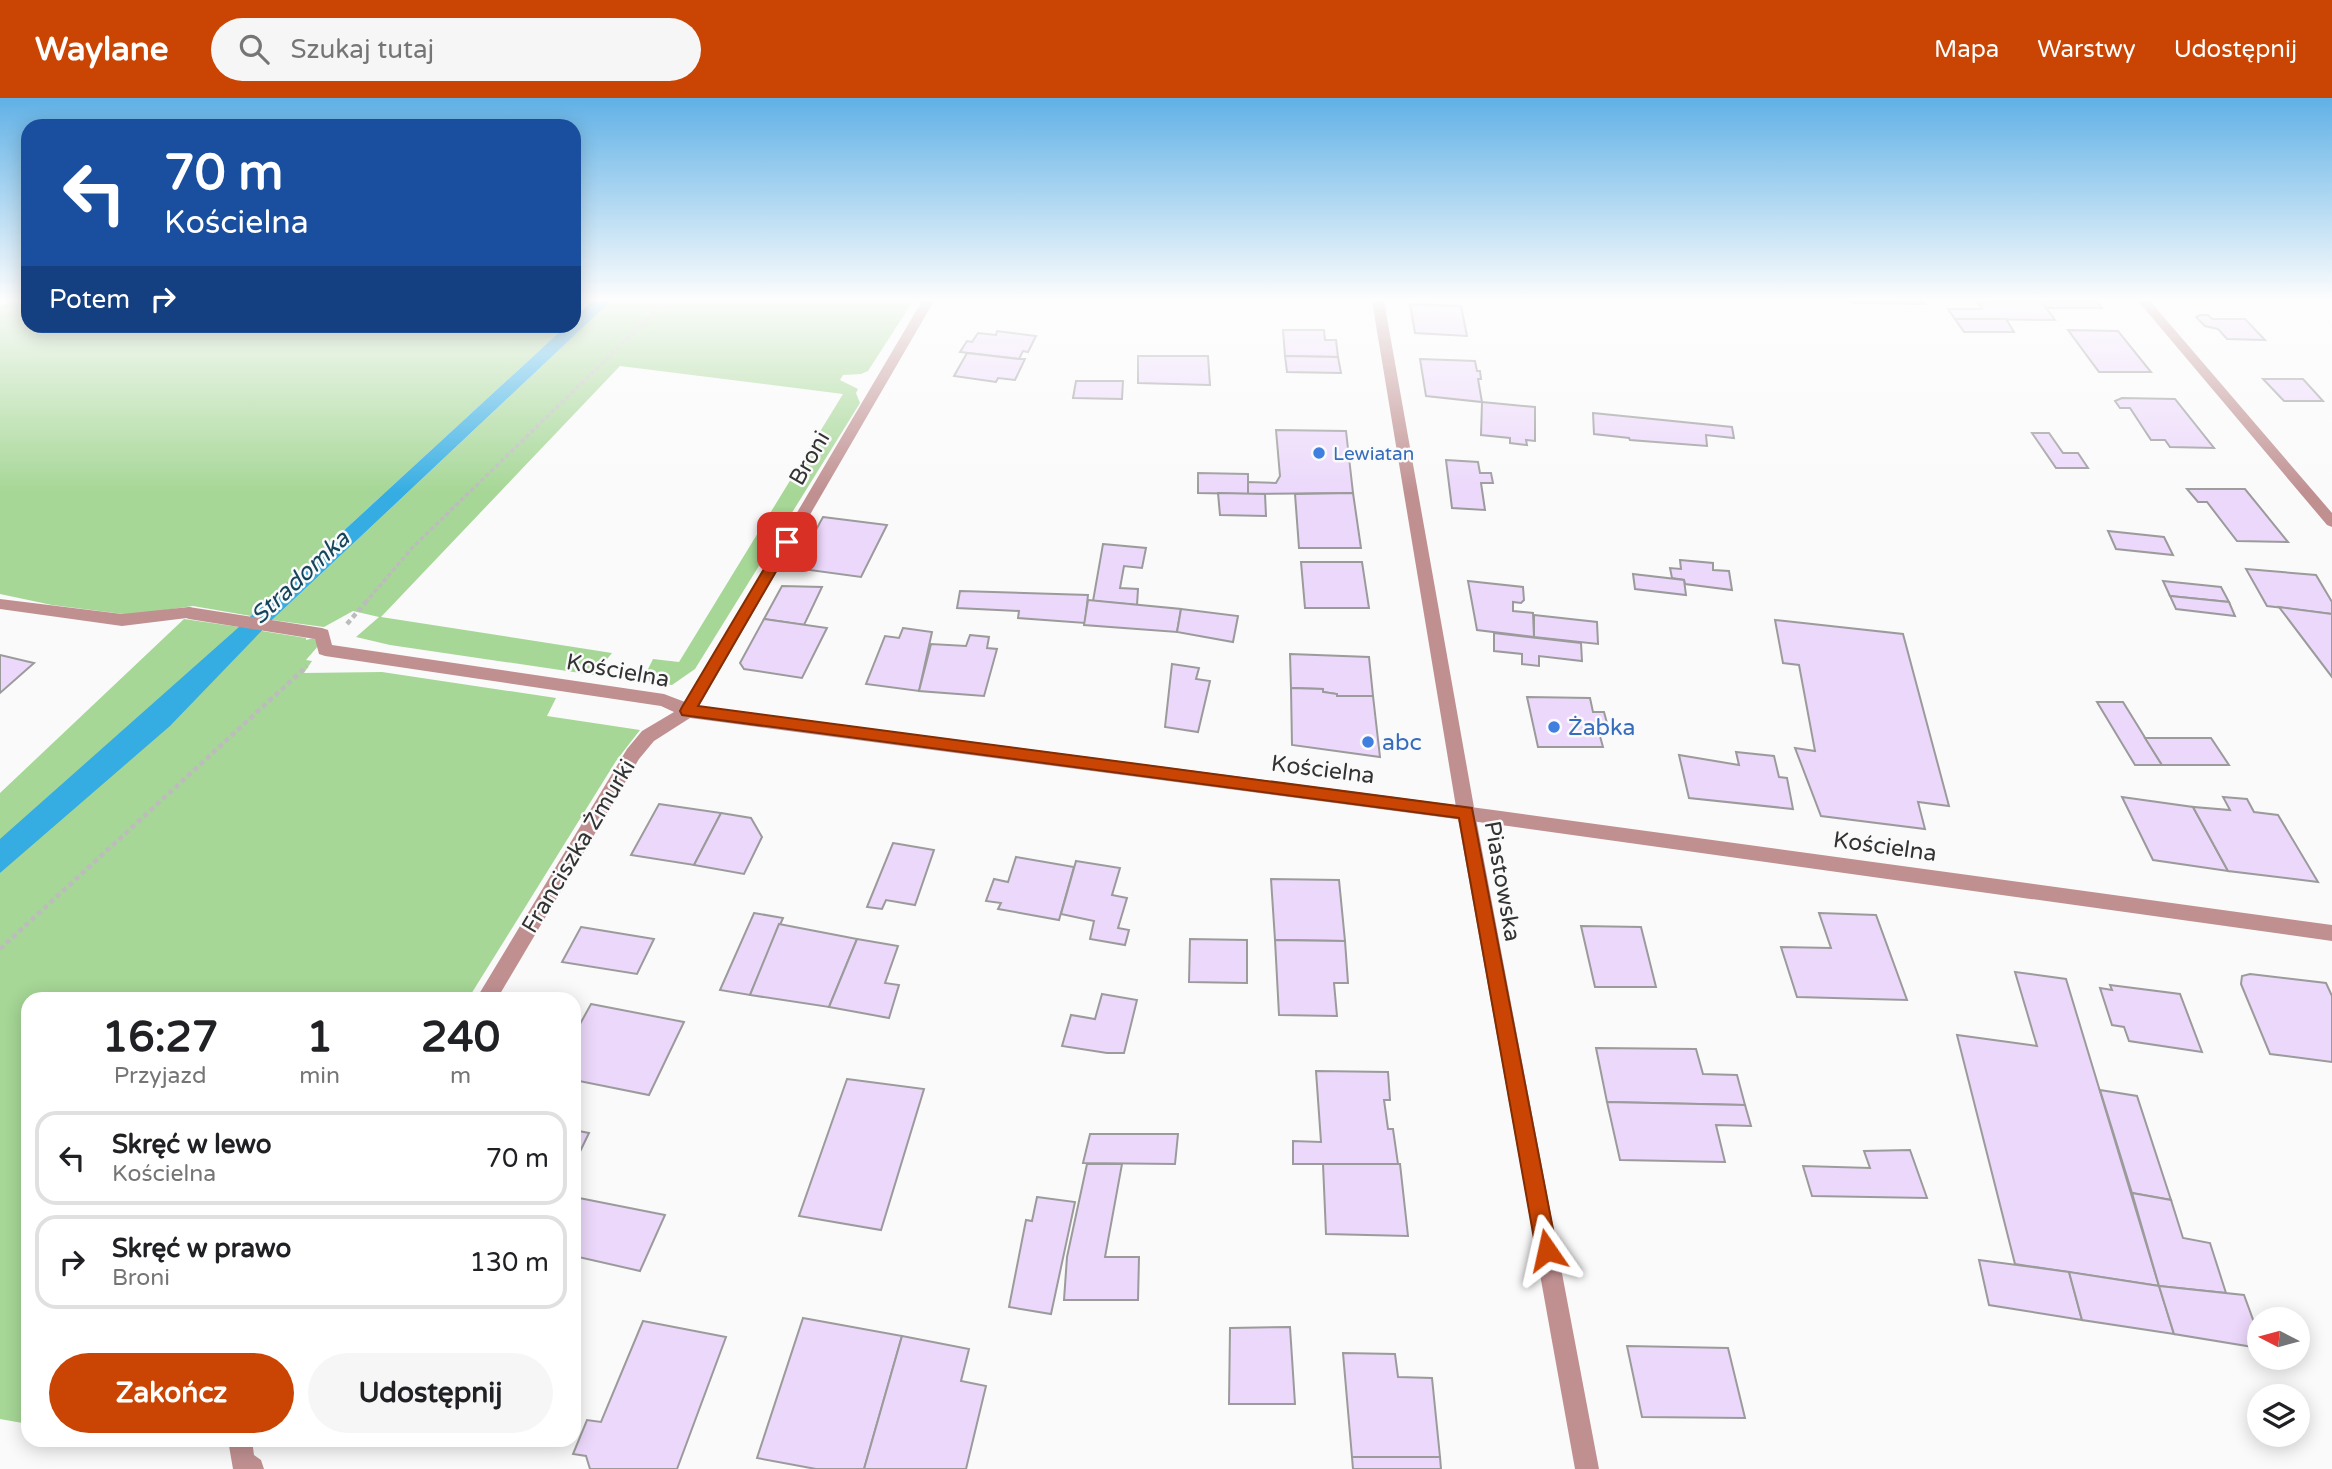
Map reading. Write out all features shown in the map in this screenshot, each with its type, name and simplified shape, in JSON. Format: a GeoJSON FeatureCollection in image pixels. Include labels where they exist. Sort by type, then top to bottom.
{"type":"FeatureCollection","features":[{"type":"Feature","properties":{"kind":"street","name":"Broni"},"geometry":{"type":"LineString","coordinates":[[688,711],[891,365]]}},
{"type":"Feature","properties":{"kind":"street","name":"Piastowska"},"geometry":{"type":"LineString","coordinates":[[1389,365],[1466,813],[1587,1469]]}},
{"type":"Feature","properties":{"kind":"street"},"geometry":{"type":"LineString","coordinates":[[2198,365],[2332,522]]}},
{"type":"Feature","properties":{"kind":"street","name":"Kościelna"},"geometry":{"type":"LineString","coordinates":[[0,604],[122,620],[189,613],[322,634],[325,650],[664,700],[688,711],[1466,813],[2332,933]]}},
{"type":"Feature","properties":{"kind":"street","name":"Franciszka Żmurki"},"geometry":{"type":"LineString","coordinates":[[490,992],[633,754],[648,736],[688,711]]}},
{"type":"Feature","properties":{"kind":"street"},"geometry":{"type":"LineString","coordinates":[[241,1447],[243,1462],[252,1469]]}},
{"type":"Feature","properties":{"kind":"green space"},"geometry":{"type":"Polygon","coordinates":[[[0,365],[524,365],[251,616],[193,606],[131,615],[52,605],[0,594],[0,365]]]}},
{"type":"Feature","properties":{"kind":"green space"},"geometry":{"type":"Polygon","coordinates":[[[543,365],[872,365],[868,371],[861,374],[843,375],[840,380],[858,389],[856,393],[860,403],[695,669],[672,685],[649,682],[648,669],[653,659],[679,662],[843,394],[620,366],[381,617],[612,653],[594,675],[390,645],[356,637],[379,617],[353,611],[324,627],[272,620],[543,365]]]}},
{"type":"Feature","properties":{"kind":"green space"},"geometry":{"type":"Polygon","coordinates":[[[184,619],[239,627],[245,622],[262,631],[306,640],[314,638],[319,645],[306,660],[312,661],[304,673],[382,672],[556,698],[547,716],[640,730],[616,761],[472,992],[21,992],[21,1423],[0,1419],[0,793],[184,619]]]}},
{"type":"Feature","properties":{"kind":"water","name":"Stradomka"},"geometry":{"type":"Polygon","coordinates":[[[524,365],[543,365],[272,620],[170,726],[0,873],[0,839],[239,627],[524,365]]]}},
{"type":"Feature","properties":{"kind":"building"},"geometry":{"type":"Polygon","coordinates":[[[960,365],[1022,365],[1015,380],[998,378],[996,382],[954,376],[960,365]]]}},
{"type":"Feature","properties":{"kind":"building"},"geometry":{"type":"Polygon","coordinates":[[[1138,365],[1209,365],[1210,385],[1138,383],[1138,365]]]}},
{"type":"Feature","properties":{"kind":"building"},"geometry":{"type":"Polygon","coordinates":[[[1286,365],[1339,365],[1341,373],[1287,372],[1286,365]]]}},
{"type":"Feature","properties":{"kind":"building"},"geometry":{"type":"Polygon","coordinates":[[[1421,365],[1476,365],[1477,371],[1480,371],[1481,379],[1478,379],[1482,402],[1426,396],[1421,365]]]}},
{"type":"Feature","properties":{"kind":"building"},"geometry":{"type":"Polygon","coordinates":[[[2094,365],[2145,365],[2151,372],[2099,372],[2094,365]]]}},
{"type":"Feature","properties":{"kind":"building"},"geometry":{"type":"Polygon","coordinates":[[[2263,379],[2303,379],[2323,401],[2284,401],[2263,379]]]}},
{"type":"Feature","properties":{"kind":"building"},"geometry":{"type":"Polygon","coordinates":[[[1076,381],[1123,381],[1122,399],[1073,398],[1076,381]]]}},
{"type":"Feature","properties":{"kind":"building"},"geometry":{"type":"Polygon","coordinates":[[[2122,398],[2175,399],[2214,448],[2170,447],[2165,440],[2151,440],[2130,408],[2120,408],[2115,401],[2122,398]]]}},
{"type":"Feature","properties":{"kind":"building"},"geometry":{"type":"Polygon","coordinates":[[[1482,402],[1535,407],[1535,441],[1526,440],[1527,445],[1510,443],[1510,438],[1481,435],[1482,402]]]}},
{"type":"Feature","properties":{"kind":"building"},"geometry":{"type":"Polygon","coordinates":[[[1593,413],[1732,427],[1734,438],[1706,435],[1707,446],[1630,440],[1594,434],[1593,413]]]}},
{"type":"Feature","properties":{"kind":"building"},"geometry":{"type":"Polygon","coordinates":[[[1276,430],[1346,431],[1353,493],[1248,494],[1248,482],[1276,483],[1280,476],[1276,430]]]}},
{"type":"Feature","properties":{"kind":"building"},"geometry":{"type":"Polygon","coordinates":[[[2032,433],[2049,433],[2063,453],[2078,453],[2088,468],[2056,468],[2032,433]]]}},
{"type":"Feature","properties":{"kind":"building"},"geometry":{"type":"Polygon","coordinates":[[[1446,460],[1478,462],[1480,473],[1491,473],[1493,483],[1481,483],[1485,510],[1452,508],[1446,460]]]}},
{"type":"Feature","properties":{"kind":"building"},"geometry":{"type":"Polygon","coordinates":[[[1198,473],[1248,474],[1248,494],[1198,493],[1198,473]]]}},
{"type":"Feature","properties":{"kind":"building"},"geometry":{"type":"Polygon","coordinates":[[[2187,489],[2245,489],[2288,542],[2237,541],[2207,502],[2198,502],[2187,489]]]}},
{"type":"Feature","properties":{"kind":"building"},"geometry":{"type":"Polygon","coordinates":[[[1218,493],[1265,494],[1266,516],[1220,515],[1218,493]]]}},
{"type":"Feature","properties":{"kind":"building"},"geometry":{"type":"Polygon","coordinates":[[[1353,493],[1361,548],[1299,548],[1295,494],[1353,493]]]}},
{"type":"Feature","properties":{"kind":"building"},"geometry":{"type":"Polygon","coordinates":[[[823,517],[887,525],[861,577],[795,568],[823,517]]]}},
{"type":"Feature","properties":{"kind":"building"},"geometry":{"type":"Polygon","coordinates":[[[2108,531],[2164,537],[2173,555],[2116,549],[2108,531]]]}},
{"type":"Feature","properties":{"kind":"building"},"geometry":{"type":"Polygon","coordinates":[[[1103,544],[1146,548],[1142,568],[1124,566],[1120,588],[1138,589],[1137,605],[1093,601],[1103,544]]]}},
{"type":"Feature","properties":{"kind":"building"},"geometry":{"type":"Polygon","coordinates":[[[1680,560],[1713,563],[1713,570],[1729,571],[1732,590],[1685,584],[1684,580],[1672,578],[1670,568],[1681,569],[1680,560]]]}},
{"type":"Feature","properties":{"kind":"building"},"geometry":{"type":"Polygon","coordinates":[[[1301,562],[1362,562],[1369,608],[1305,608],[1301,562]]]}},
{"type":"Feature","properties":{"kind":"building"},"geometry":{"type":"Polygon","coordinates":[[[2246,569],[2316,575],[2332,602],[2332,614],[2267,606],[2246,569]]]}},
{"type":"Feature","properties":{"kind":"building"},"geometry":{"type":"Polygon","coordinates":[[[1633,574],[1684,580],[1686,595],[1635,589],[1633,574]]]}},
{"type":"Feature","properties":{"kind":"building"},"geometry":{"type":"Polygon","coordinates":[[[1468,581],[1523,587],[1524,600],[1521,603],[1513,602],[1513,611],[1533,613],[1534,637],[1477,630],[1468,581]]]}},
{"type":"Feature","properties":{"kind":"building"},"geometry":{"type":"Polygon","coordinates":[[[2163,581],[2221,587],[2229,602],[2170,596],[2163,581]]]}},
{"type":"Feature","properties":{"kind":"building"},"geometry":{"type":"Polygon","coordinates":[[[782,586],[822,587],[804,625],[764,619],[782,586]]]}},
{"type":"Feature","properties":{"kind":"building"},"geometry":{"type":"Polygon","coordinates":[[[960,591],[1088,595],[1085,623],[1018,618],[1019,611],[957,608],[960,591]]]}},
{"type":"Feature","properties":{"kind":"building"},"geometry":{"type":"Polygon","coordinates":[[[2170,596],[2229,602],[2235,616],[2176,609],[2170,596]]]}},
{"type":"Feature","properties":{"kind":"building"},"geometry":{"type":"Polygon","coordinates":[[[1088,600],[1181,609],[1177,632],[1084,625],[1088,600]]]}},
{"type":"Feature","properties":{"kind":"building"},"geometry":{"type":"Polygon","coordinates":[[[2279,607],[2332,614],[2332,677],[2279,607]]]}},
{"type":"Feature","properties":{"kind":"building"},"geometry":{"type":"Polygon","coordinates":[[[1181,609],[1238,616],[1233,642],[1177,632],[1181,609]]]}},
{"type":"Feature","properties":{"kind":"building"},"geometry":{"type":"Polygon","coordinates":[[[1534,615],[1597,622],[1598,644],[1534,637],[1534,615]]]}},
{"type":"Feature","properties":{"kind":"building"},"geometry":{"type":"Polygon","coordinates":[[[764,619],[827,628],[802,678],[744,669],[740,663],[764,619]]]}},
{"type":"Feature","properties":{"kind":"building"},"geometry":{"type":"Polygon","coordinates":[[[1775,620],[1903,634],[1949,806],[1918,802],[1925,829],[1821,816],[1795,748],[1815,751],[1799,665],[1783,663],[1775,620]]]}},
{"type":"Feature","properties":{"kind":"building"},"geometry":{"type":"Polygon","coordinates":[[[903,628],[932,632],[919,691],[866,684],[885,636],[899,638],[903,628]]]}},
{"type":"Feature","properties":{"kind":"building"},"geometry":{"type":"Polygon","coordinates":[[[1494,633],[1581,643],[1582,661],[1539,656],[1539,666],[1522,664],[1522,654],[1494,651],[1494,633]]]}},
{"type":"Feature","properties":{"kind":"building"},"geometry":{"type":"Polygon","coordinates":[[[970,635],[989,637],[987,648],[997,649],[984,696],[919,691],[931,644],[966,646],[970,635]]]}},
{"type":"Feature","properties":{"kind":"building"},"geometry":{"type":"Polygon","coordinates":[[[1290,654],[1369,657],[1373,696],[1337,696],[1323,692],[1323,689],[1291,688],[1290,654]]]}},
{"type":"Feature","properties":{"kind":"building"},"geometry":{"type":"Polygon","coordinates":[[[0,655],[34,663],[0,693],[0,655]]]}},
{"type":"Feature","properties":{"kind":"building"},"geometry":{"type":"Polygon","coordinates":[[[1172,664],[1199,668],[1196,679],[1210,681],[1198,732],[1165,727],[1172,664]]]}},
{"type":"Feature","properties":{"kind":"building"},"geometry":{"type":"Polygon","coordinates":[[[1291,688],[1323,689],[1323,692],[1337,696],[1373,696],[1380,757],[1292,745],[1291,688]]]}},
{"type":"Feature","properties":{"kind":"building"},"geometry":{"type":"Polygon","coordinates":[[[1527,697],[1590,698],[1593,712],[1604,712],[1607,723],[1596,722],[1603,747],[1538,747],[1527,697]]]}},
{"type":"Feature","properties":{"kind":"building"},"geometry":{"type":"Polygon","coordinates":[[[2097,702],[2123,702],[2162,765],[2135,765],[2097,702]]]}},
{"type":"Feature","properties":{"kind":"building"},"geometry":{"type":"Polygon","coordinates":[[[2145,738],[2211,738],[2229,765],[2162,765],[2145,738]]]}},
{"type":"Feature","properties":{"kind":"building"},"geometry":{"type":"Polygon","coordinates":[[[1736,752],[1774,756],[1779,777],[1787,778],[1793,809],[1689,798],[1679,755],[1739,765],[1736,752]]]}},
{"type":"Feature","properties":{"kind":"building"},"geometry":{"type":"Polygon","coordinates":[[[2122,797],[2193,807],[2228,871],[2153,860],[2122,797]]]}},
{"type":"Feature","properties":{"kind":"building"},"geometry":{"type":"Polygon","coordinates":[[[2223,797],[2247,799],[2254,812],[2278,815],[2318,882],[2228,871],[2193,807],[2230,810],[2223,797]]]}},
{"type":"Feature","properties":{"kind":"building"},"geometry":{"type":"Polygon","coordinates":[[[659,804],[721,813],[694,865],[631,855],[659,804]]]}},
{"type":"Feature","properties":{"kind":"building"},"geometry":{"type":"Polygon","coordinates":[[[721,813],[751,818],[762,837],[744,874],[694,865],[721,813]]]}},
{"type":"Feature","properties":{"kind":"building"},"geometry":{"type":"Polygon","coordinates":[[[893,843],[934,850],[915,905],[886,900],[882,909],[867,907],[893,843]]]}},
{"type":"Feature","properties":{"kind":"building"},"geometry":{"type":"Polygon","coordinates":[[[1016,857],[1074,867],[1059,920],[998,909],[1001,903],[986,901],[994,879],[1008,882],[1016,857]]]}},
{"type":"Feature","properties":{"kind":"building"},"geometry":{"type":"Polygon","coordinates":[[[1076,861],[1120,868],[1112,895],[1127,898],[1118,928],[1129,930],[1125,945],[1090,939],[1094,921],[1061,914],[1076,861]]]}},
{"type":"Feature","properties":{"kind":"building"},"geometry":{"type":"Polygon","coordinates":[[[1271,879],[1339,880],[1345,941],[1275,940],[1271,879]]]}},
{"type":"Feature","properties":{"kind":"building"},"geometry":{"type":"Polygon","coordinates":[[[754,913],[783,918],[750,995],[720,990],[754,913]]]}},
{"type":"Feature","properties":{"kind":"building"},"geometry":{"type":"Polygon","coordinates":[[[1819,913],[1876,915],[1907,1000],[1797,997],[1781,947],[1831,948],[1819,913]]]}},
{"type":"Feature","properties":{"kind":"building"},"geometry":{"type":"Polygon","coordinates":[[[779,924],[857,939],[829,1007],[750,995],[779,924]]]}},
{"type":"Feature","properties":{"kind":"building"},"geometry":{"type":"Polygon","coordinates":[[[1581,926],[1641,927],[1656,987],[1595,987],[1581,926]]]}},
{"type":"Feature","properties":{"kind":"building"},"geometry":{"type":"Polygon","coordinates":[[[581,927],[654,939],[637,974],[562,962],[581,927]]]}},
{"type":"Feature","properties":{"kind":"building"},"geometry":{"type":"Polygon","coordinates":[[[857,939],[898,946],[885,983],[899,985],[889,1018],[829,1007],[857,939]]]}},
{"type":"Feature","properties":{"kind":"building"},"geometry":{"type":"Polygon","coordinates":[[[1190,939],[1247,940],[1247,983],[1189,982],[1190,939]]]}},
{"type":"Feature","properties":{"kind":"building"},"geometry":{"type":"Polygon","coordinates":[[[1275,940],[1345,941],[1348,983],[1334,983],[1337,1016],[1279,1015],[1275,940]]]}},
{"type":"Feature","properties":{"kind":"building"},"geometry":{"type":"Polygon","coordinates":[[[2015,972],[2066,979],[2159,1286],[2015,1264],[1957,1035],[2037,1046],[2015,972]]]}},
{"type":"Feature","properties":{"kind":"building"},"geometry":{"type":"Polygon","coordinates":[[[2250,974],[2326,983],[2332,996],[2332,1062],[2270,1054],[2241,984],[2242,976],[2250,974]]]}},
{"type":"Feature","properties":{"kind":"building"},"geometry":{"type":"Polygon","coordinates":[[[2110,985],[2180,994],[2202,1052],[2129,1041],[2124,1027],[2112,1025],[2100,988],[2112,990],[2110,985]]]}},
{"type":"Feature","properties":{"kind":"building"},"geometry":{"type":"Polygon","coordinates":[[[1102,994],[1137,1000],[1124,1053],[1062,1046],[1071,1015],[1095,1019],[1102,994]]]}},
{"type":"Feature","properties":{"kind":"building"},"geometry":{"type":"Polygon","coordinates":[[[591,1004],[684,1022],[649,1095],[581,1081],[581,1022],[591,1004]]]}},
{"type":"Feature","properties":{"kind":"building"},"geometry":{"type":"Polygon","coordinates":[[[1596,1048],[1696,1049],[1703,1074],[1737,1075],[1745,1105],[1607,1102],[1596,1048]]]}},
{"type":"Feature","properties":{"kind":"building"},"geometry":{"type":"Polygon","coordinates":[[[1316,1071],[1388,1072],[1390,1100],[1384,1100],[1388,1129],[1393,1129],[1398,1164],[1293,1164],[1293,1141],[1321,1142],[1316,1071]]]}},
{"type":"Feature","properties":{"kind":"building"},"geometry":{"type":"Polygon","coordinates":[[[847,1079],[924,1089],[881,1230],[799,1216],[847,1079]]]}},
{"type":"Feature","properties":{"kind":"building"},"geometry":{"type":"Polygon","coordinates":[[[2100,1090],[2137,1096],[2171,1200],[2132,1193],[2100,1090]]]}},
{"type":"Feature","properties":{"kind":"building"},"geometry":{"type":"Polygon","coordinates":[[[1607,1102],[1745,1105],[1751,1126],[1716,1125],[1725,1162],[1620,1160],[1607,1102]]]}},
{"type":"Feature","properties":{"kind":"building"},"geometry":{"type":"Polygon","coordinates":[[[581,1131],[589,1133],[581,1150],[581,1131]]]}},
{"type":"Feature","properties":{"kind":"building"},"geometry":{"type":"Polygon","coordinates":[[[1090,1134],[1178,1134],[1175,1164],[1083,1163],[1090,1134]]]}},
{"type":"Feature","properties":{"kind":"building"},"geometry":{"type":"Polygon","coordinates":[[[1910,1150],[1927,1198],[1812,1196],[1803,1166],[1870,1168],[1864,1151],[1910,1150]]]}},
{"type":"Feature","properties":{"kind":"building"},"geometry":{"type":"Polygon","coordinates":[[[1087,1164],[1122,1164],[1105,1257],[1139,1257],[1138,1300],[1064,1300],[1067,1257],[1087,1164]]]}},
{"type":"Feature","properties":{"kind":"building"},"geometry":{"type":"Polygon","coordinates":[[[1323,1164],[1400,1164],[1408,1236],[1326,1234],[1323,1164]]]}},
{"type":"Feature","properties":{"kind":"building"},"geometry":{"type":"Polygon","coordinates":[[[2132,1193],[2171,1200],[2183,1238],[2210,1243],[2226,1293],[2159,1286],[2132,1193]]]}},
{"type":"Feature","properties":{"kind":"building"},"geometry":{"type":"Polygon","coordinates":[[[1037,1197],[1075,1202],[1051,1314],[1009,1307],[1026,1220],[1032,1221],[1037,1197]]]}},
{"type":"Feature","properties":{"kind":"building"},"geometry":{"type":"Polygon","coordinates":[[[581,1198],[665,1215],[640,1271],[581,1258],[581,1198]]]}},
{"type":"Feature","properties":{"kind":"building"},"geometry":{"type":"Polygon","coordinates":[[[1979,1260],[2069,1272],[2082,1320],[1989,1305],[1979,1260]]]}},
{"type":"Feature","properties":{"kind":"building"},"geometry":{"type":"Polygon","coordinates":[[[2069,1272],[2159,1286],[2174,1334],[2082,1320],[2069,1272]]]}},
{"type":"Feature","properties":{"kind":"building"},"geometry":{"type":"Polygon","coordinates":[[[2159,1286],[2244,1295],[2248,1307],[2247,1346],[2174,1334],[2159,1286]]]}},
{"type":"Feature","properties":{"kind":"building"},"geometry":{"type":"Polygon","coordinates":[[[803,1318],[902,1336],[864,1469],[816,1469],[757,1458],[803,1318]]]}},
{"type":"Feature","properties":{"kind":"building"},"geometry":{"type":"Polygon","coordinates":[[[643,1321],[726,1337],[677,1469],[590,1469],[586,1456],[573,1454],[576,1447],[581,1447],[581,1435],[587,1420],[601,1422],[643,1321]]]}},
{"type":"Feature","properties":{"kind":"building"},"geometry":{"type":"Polygon","coordinates":[[[1290,1327],[1295,1404],[1229,1404],[1230,1328],[1290,1327]]]}},
{"type":"Feature","properties":{"kind":"building"},"geometry":{"type":"Polygon","coordinates":[[[902,1336],[969,1349],[961,1381],[986,1386],[966,1469],[864,1469],[902,1336]]]}},
{"type":"Feature","properties":{"kind":"building"},"geometry":{"type":"Polygon","coordinates":[[[1627,1346],[1728,1348],[1745,1418],[1642,1417],[1627,1346]]]}},
{"type":"Feature","properties":{"kind":"building"},"geometry":{"type":"Polygon","coordinates":[[[1343,1353],[1395,1354],[1398,1377],[1432,1378],[1440,1457],[1352,1457],[1343,1353]]]}},
{"type":"Feature","properties":{"kind":"building"},"geometry":{"type":"Polygon","coordinates":[[[1352,1457],[1440,1457],[1441,1469],[1353,1469],[1352,1457]]]}},
{"type":"Feature","properties":{"kind":"place","name":"Lewiatan"},"geometry":{"type":"Point","coordinates":[1319,453]}},
{"type":"Feature","properties":{"kind":"place","name":"Żabka"},"geometry":{"type":"Point","coordinates":[1554,727]}},
{"type":"Feature","properties":{"kind":"place","name":"abc"},"geometry":{"type":"Point","coordinates":[1368,742]}},
{"type":"Feature","properties":{"kind":"route"},"geometry":{"type":"LineString","coordinates":[[787,542],[688,711],[1466,813],[1547,1250]]}}]}
